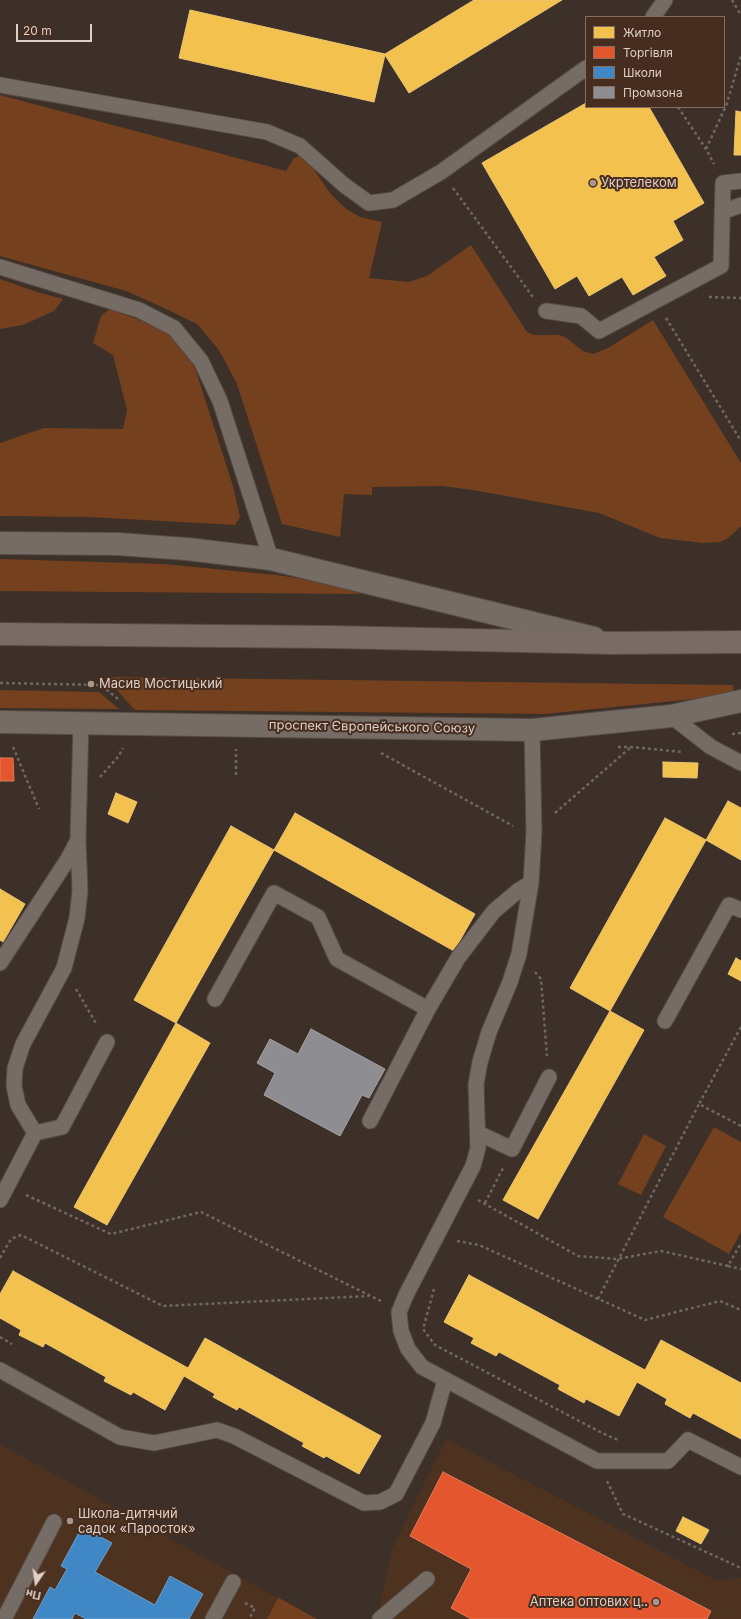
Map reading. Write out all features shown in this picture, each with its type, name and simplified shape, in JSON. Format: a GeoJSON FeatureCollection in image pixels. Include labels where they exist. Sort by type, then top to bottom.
{"type":"FeatureCollection","features":[{"type":"Feature","properties":{"kind":"main road"},"geometry":{"type":"LineString","coordinates":[[0,634],[331,637],[613,643],[741,642]]}},
{"type":"Feature","properties":{"kind":"street"},"geometry":{"type":"LineString","coordinates":[[0,543],[118,544],[187,549],[271,559],[613,643]]}},
{"type":"Feature","properties":{"kind":"street","name":"проспект Європейського Союзу"},"geometry":{"type":"LineString","coordinates":[[0,722],[81,722],[532,730],[671,716],[741,701]]}},
{"type":"Feature","properties":{"kind":"lane"},"geometry":{"type":"LineString","coordinates":[[654,16],[665,0]]}},
{"type":"Feature","properties":{"kind":"lane"},"geometry":{"type":"LineString","coordinates":[[0,84],[267,132],[300,146],[344,185],[369,203],[393,200],[441,172],[585,69]]}},
{"type":"Feature","properties":{"kind":"lane"},"geometry":{"type":"LineString","coordinates":[[546,312],[581,316],[599,331],[721,266],[723,183],[741,181]]}},
{"type":"Feature","properties":{"kind":"lane"},"geometry":{"type":"LineString","coordinates":[[722,212],[741,204]]}},
{"type":"Feature","properties":{"kind":"lane"},"geometry":{"type":"LineString","coordinates":[[0,267],[139,310],[174,328],[202,361],[220,401],[271,559]]}},
{"type":"Feature","properties":{"kind":"lane"},"geometry":{"type":"LineString","coordinates":[[671,716],[711,747],[741,763]]}},
{"type":"Feature","properties":{"kind":"lane"},"geometry":{"type":"LineString","coordinates":[[35,1133],[18,1105],[14,1086],[15,1068],[24,1044],[64,968],[77,918],[80,892],[78,839],[81,722]]}},
{"type":"Feature","properties":{"kind":"lane"},"geometry":{"type":"LineString","coordinates":[[532,730],[534,832],[531,883],[519,954],[510,982],[489,1032],[480,1062],[476,1084],[478,1148],[473,1166],[406,1295],[399,1312],[401,1331],[408,1350],[422,1368],[597,1461],[668,1461],[688,1440],[741,1467]]}},
{"type":"Feature","properties":{"kind":"lane"},"geometry":{"type":"LineString","coordinates":[[0,963],[68,859],[78,839]]}},
{"type":"Feature","properties":{"kind":"lane"},"geometry":{"type":"LineString","coordinates":[[370,1121],[428,1009],[458,958],[494,910],[519,890],[531,883]]}},
{"type":"Feature","properties":{"kind":"lane"},"geometry":{"type":"LineString","coordinates":[[215,999],[274,893],[318,917],[337,960],[428,1009]]}},
{"type":"Feature","properties":{"kind":"lane"},"geometry":{"type":"LineString","coordinates":[[665,1021],[729,904],[741,910]]}},
{"type":"Feature","properties":{"kind":"lane"},"geometry":{"type":"LineString","coordinates":[[35,1133],[62,1128],[108,1042]]}},
{"type":"Feature","properties":{"kind":"lane"},"geometry":{"type":"LineString","coordinates":[[478,1133],[512,1149],[548,1077]]}},
{"type":"Feature","properties":{"kind":"lane"},"geometry":{"type":"LineString","coordinates":[[4,1193],[35,1133]]}},
{"type":"Feature","properties":{"kind":"lane"},"geometry":{"type":"LineString","coordinates":[[0,1370],[120,1437],[154,1443],[217,1430],[234,1436],[364,1503],[380,1502],[396,1494],[433,1423],[445,1380]]}},
{"type":"Feature","properties":{"kind":"lane"},"geometry":{"type":"LineString","coordinates":[[4,1619],[54,1522]]}},
{"type":"Feature","properties":{"kind":"lane"},"geometry":{"type":"LineString","coordinates":[[380,1619],[427,1579]]}},
{"type":"Feature","properties":{"kind":"lane"},"geometry":{"type":"LineString","coordinates":[[213,1619],[233,1582]]}},
{"type":"Feature","properties":{"kind":"path"},"geometry":{"type":"LineString","coordinates":[[732,0],[741,15]]}},
{"type":"Feature","properties":{"kind":"path"},"geometry":{"type":"LineString","coordinates":[[706,149],[726,106],[741,56]]}},
{"type":"Feature","properties":{"kind":"path"},"geometry":{"type":"LineString","coordinates":[[679,108],[706,149],[723,183]]}},
{"type":"Feature","properties":{"kind":"path"},"geometry":{"type":"LineString","coordinates":[[441,172],[493,241],[525,288]]}},
{"type":"Feature","properties":{"kind":"path"},"geometry":{"type":"LineString","coordinates":[[656,301],[741,441]]}},
{"type":"Feature","properties":{"kind":"path"},"geometry":{"type":"LineString","coordinates":[[0,683],[101,685],[123,704]]}},
{"type":"Feature","properties":{"kind":"path"},"geometry":{"type":"LineString","coordinates":[[12,743],[39,809]]}},
{"type":"Feature","properties":{"kind":"path"},"geometry":{"type":"LineString","coordinates":[[79,801],[118,757],[126,743]]}},
{"type":"Feature","properties":{"kind":"path"},"geometry":{"type":"LineString","coordinates":[[236,744],[236,775]]}},
{"type":"Feature","properties":{"kind":"path"},"geometry":{"type":"LineString","coordinates":[[534,832],[631,747]]}},
{"type":"Feature","properties":{"kind":"path"},"geometry":{"type":"LineString","coordinates":[[378,752],[516,828]]}},
{"type":"Feature","properties":{"kind":"path"},"geometry":{"type":"LineString","coordinates":[[519,954],[541,980],[548,1077]]}},
{"type":"Feature","properties":{"kind":"path"},"geometry":{"type":"LineString","coordinates":[[64,968],[108,1042]]}},
{"type":"Feature","properties":{"kind":"path"},"geometry":{"type":"LineString","coordinates":[[598,1299],[699,1104],[741,1027]]}},
{"type":"Feature","properties":{"kind":"path"},"geometry":{"type":"LineString","coordinates":[[699,1104],[741,1126]]}},
{"type":"Feature","properties":{"kind":"path"},"geometry":{"type":"LineString","coordinates":[[485,1203],[512,1149]]}},
{"type":"Feature","properties":{"kind":"path"},"geometry":{"type":"LineString","coordinates":[[460,1191],[485,1203],[578,1256],[618,1259],[661,1251],[741,1269]]}},
{"type":"Feature","properties":{"kind":"path"},"geometry":{"type":"LineString","coordinates":[[4,1193],[111,1234],[201,1212],[370,1296],[381,1302],[383,1308]]}},
{"type":"Feature","properties":{"kind":"path"},"geometry":{"type":"LineString","coordinates":[[0,1258],[11,1239],[21,1235],[163,1306],[370,1296]]}},
{"type":"Feature","properties":{"kind":"path"},"geometry":{"type":"LineString","coordinates":[[454,1248],[457,1241],[479,1245],[645,1320],[720,1300],[741,1310]]}},
{"type":"Feature","properties":{"kind":"path"},"geometry":{"type":"LineString","coordinates":[[728,1266],[741,1243]]}},
{"type":"Feature","properties":{"kind":"path"},"geometry":{"type":"LineString","coordinates":[[436,1286],[423,1329],[435,1345],[602,1433],[624,1442]]}},
{"type":"Feature","properties":{"kind":"path"},"geometry":{"type":"LineString","coordinates":[[381,1302],[385,1295]]}},
{"type":"Feature","properties":{"kind":"path"},"geometry":{"type":"LineString","coordinates":[[0,1336],[12,1344]]}},
{"type":"Feature","properties":{"kind":"path"},"geometry":{"type":"LineString","coordinates":[[597,1461],[623,1514],[741,1568]]}},
{"type":"Feature","properties":{"kind":"path"},"geometry":{"type":"LineString","coordinates":[[249,1619],[255,1608]]}},
{"type":"Feature","properties":{"kind":"shaded area"},"geometry":{"type":"Polygon","coordinates":[[[0,95],[286,171],[294,158],[301,155],[310,164],[330,193],[346,209],[360,217],[382,222],[369,278],[409,282],[427,276],[471,245],[527,332],[533,335],[559,335],[565,337],[583,351],[593,354],[608,348],[653,320],[741,463],[741,526],[727,539],[720,542],[703,543],[660,538],[599,513],[473,490],[442,486],[372,487],[372,495],[344,494],[340,537],[282,524],[237,384],[219,350],[197,324],[126,291],[0,256],[0,95]]]}},
{"type":"Feature","properties":{"kind":"shaded area"},"geometry":{"type":"Polygon","coordinates":[[[0,279],[63,299],[54,311],[23,325],[0,329],[0,279]]]}},
{"type":"Feature","properties":{"kind":"shaded area"},"geometry":{"type":"Polygon","coordinates":[[[110,309],[145,322],[174,336],[195,368],[233,486],[240,517],[235,525],[89,517],[0,516],[0,443],[44,428],[123,429],[127,410],[113,355],[93,343],[101,316],[110,309]]]}},
{"type":"Feature","properties":{"kind":"shaded area"},"geometry":{"type":"Polygon","coordinates":[[[0,559],[164,564],[276,575],[341,584],[360,594],[0,591],[0,559]]]}},
{"type":"Feature","properties":{"kind":"shaded area"},"geometry":{"type":"Polygon","coordinates":[[[105,677],[733,685],[733,695],[545,714],[135,710],[105,677]]]}},
{"type":"Feature","properties":{"kind":"shaded area"},"geometry":{"type":"Polygon","coordinates":[[[0,690],[99,692],[119,709],[0,708],[0,690]]]}},
{"type":"Feature","properties":{"kind":"shaded area"},"geometry":{"type":"Polygon","coordinates":[[[714,1127],[741,1142],[741,1232],[729,1254],[663,1217],[714,1127]]]}},
{"type":"Feature","properties":{"kind":"shaded area"},"geometry":{"type":"Polygon","coordinates":[[[644,1134],[666,1146],[641,1195],[618,1184],[644,1134]]]}},
{"type":"Feature","properties":{"kind":"shaded area"},"geometry":{"type":"Polygon","coordinates":[[[446,1439],[716,1580],[741,1578],[741,1619],[377,1619],[392,1549],[446,1439]]]}},
{"type":"Feature","properties":{"kind":"shaded area","name":"Школа-дитячий садок «Паросток»"},"geometry":{"type":"Polygon","coordinates":[[[0,1444],[278,1598],[267,1619],[0,1619],[0,1444]]]}},
{"type":"Feature","properties":{"kind":"shaded area"},"geometry":{"type":"Polygon","coordinates":[[[279,1598],[317,1619],[267,1619],[279,1598]]]}},
{"type":"Feature","properties":{"kind":"building: Житло"},"geometry":{"type":"Polygon","coordinates":[[[474,0],[562,0],[409,93],[385,55],[374,102],[179,58],[190,10],[385,54],[474,0]]]}},
{"type":"Feature","properties":{"kind":"building: Житло","name":"Укртелеком"},"geometry":{"type":"Polygon","coordinates":[[[585,104],[585,108],[650,108],[704,203],[673,221],[683,240],[654,257],[666,276],[633,295],[622,277],[589,296],[577,276],[555,289],[482,163],[585,104]]]}},
{"type":"Feature","properties":{"kind":"building: Житло"},"geometry":{"type":"Polygon","coordinates":[[[736,111],[741,112],[741,155],[734,155],[736,111]]]}},
{"type":"Feature","properties":{"kind":"building: Житло"},"geometry":{"type":"Polygon","coordinates":[[[663,762],[698,763],[697,778],[663,777],[663,762]]]}},
{"type":"Feature","properties":{"kind":"building: Житло"},"geometry":{"type":"Polygon","coordinates":[[[116,793],[137,802],[128,823],[108,814],[116,793]]]}},
{"type":"Feature","properties":{"kind":"building: Житло"},"geometry":{"type":"Polygon","coordinates":[[[728,801],[741,808],[741,860],[706,840],[728,801]]]}},
{"type":"Feature","properties":{"kind":"building: Житло"},"geometry":{"type":"Polygon","coordinates":[[[295,813],[475,914],[454,951],[274,850],[295,813]]]}},
{"type":"Feature","properties":{"kind":"building: Житло"},"geometry":{"type":"Polygon","coordinates":[[[665,818],[706,840],[610,1011],[570,988],[665,818]]]}},
{"type":"Feature","properties":{"kind":"building: Житло"},"geometry":{"type":"Polygon","coordinates":[[[231,826],[274,850],[176,1023],[134,1000],[231,826]]]}},
{"type":"Feature","properties":{"kind":"building: Житло"},"geometry":{"type":"Polygon","coordinates":[[[0,889],[25,904],[3,942],[0,940],[0,889]]]}},
{"type":"Feature","properties":{"kind":"building: Житло"},"geometry":{"type":"Polygon","coordinates":[[[736,958],[741,961],[741,981],[728,974],[736,958]]]}},
{"type":"Feature","properties":{"kind":"building: Житло"},"geometry":{"type":"Polygon","coordinates":[[[610,1011],[644,1030],[538,1219],[503,1200],[610,1011]]]}},
{"type":"Feature","properties":{"kind":"building: Житло"},"geometry":{"type":"Polygon","coordinates":[[[176,1023],[210,1043],[107,1225],[74,1207],[176,1023]]]}},
{"type":"Feature","properties":{"kind":"building: Житло"},"geometry":{"type":"Polygon","coordinates":[[[13,1271],[188,1368],[205,1338],[381,1436],[359,1474],[326,1456],[324,1458],[302,1446],[304,1443],[239,1407],[237,1410],[213,1397],[215,1394],[184,1376],[165,1410],[133,1392],[131,1395],[104,1381],[106,1377],[45,1343],[43,1347],[19,1335],[21,1330],[0,1318],[0,1294],[13,1271]]]}},
{"type":"Feature","properties":{"kind":"building: Житло"},"geometry":{"type":"Polygon","coordinates":[[[469,1275],[645,1370],[661,1340],[741,1383],[741,1439],[693,1413],[690,1418],[665,1404],[667,1399],[637,1382],[619,1416],[586,1399],[584,1403],[558,1389],[560,1385],[499,1352],[496,1356],[471,1343],[474,1338],[444,1322],[469,1275]]]}},
{"type":"Feature","properties":{"kind":"building: Житло"},"geometry":{"type":"Polygon","coordinates":[[[683,1517],[709,1530],[701,1544],[676,1531],[683,1517]]]}},
{"type":"Feature","properties":{"kind":"building: Торгівля"},"geometry":{"type":"Polygon","coordinates":[[[0,758],[13,758],[14,781],[0,781],[0,758]]]}},
{"type":"Feature","properties":{"kind":"building: Торгівля"},"geometry":{"type":"Polygon","coordinates":[[[443,1472],[711,1611],[707,1619],[471,1619],[451,1608],[471,1569],[410,1536],[443,1472]]]}},
{"type":"Feature","properties":{"kind":"building: Школи"},"geometry":{"type":"Polygon","coordinates":[[[82,1527],[112,1543],[95,1572],[155,1605],[170,1576],[203,1594],[189,1619],[86,1619],[75,1613],[72,1619],[33,1619],[50,1587],[55,1590],[67,1569],[61,1566],[82,1527]]]}},
{"type":"Feature","properties":{"kind":"building: Промзона"},"geometry":{"type":"Polygon","coordinates":[[[311,1029],[385,1069],[369,1098],[362,1095],[340,1136],[264,1095],[275,1073],[257,1063],[270,1039],[298,1054],[311,1029]]]}},
{"type":"Feature","properties":{"kind":"place","name":"Укртелеком"},"geometry":{"type":"Point","coordinates":[593,183]}},
{"type":"Feature","properties":{"kind":"place","name":"Масив Мостицький"},"geometry":{"type":"Point","coordinates":[91,684]}},
{"type":"Feature","properties":{"kind":"place","name":"Школа-дитячий садок «Паросток»"},"geometry":{"type":"Point","coordinates":[70,1521]}},
{"type":"Feature","properties":{"kind":"place","name":"Аптека оптових ц‥"},"geometry":{"type":"Point","coordinates":[656,1602]}}]}
